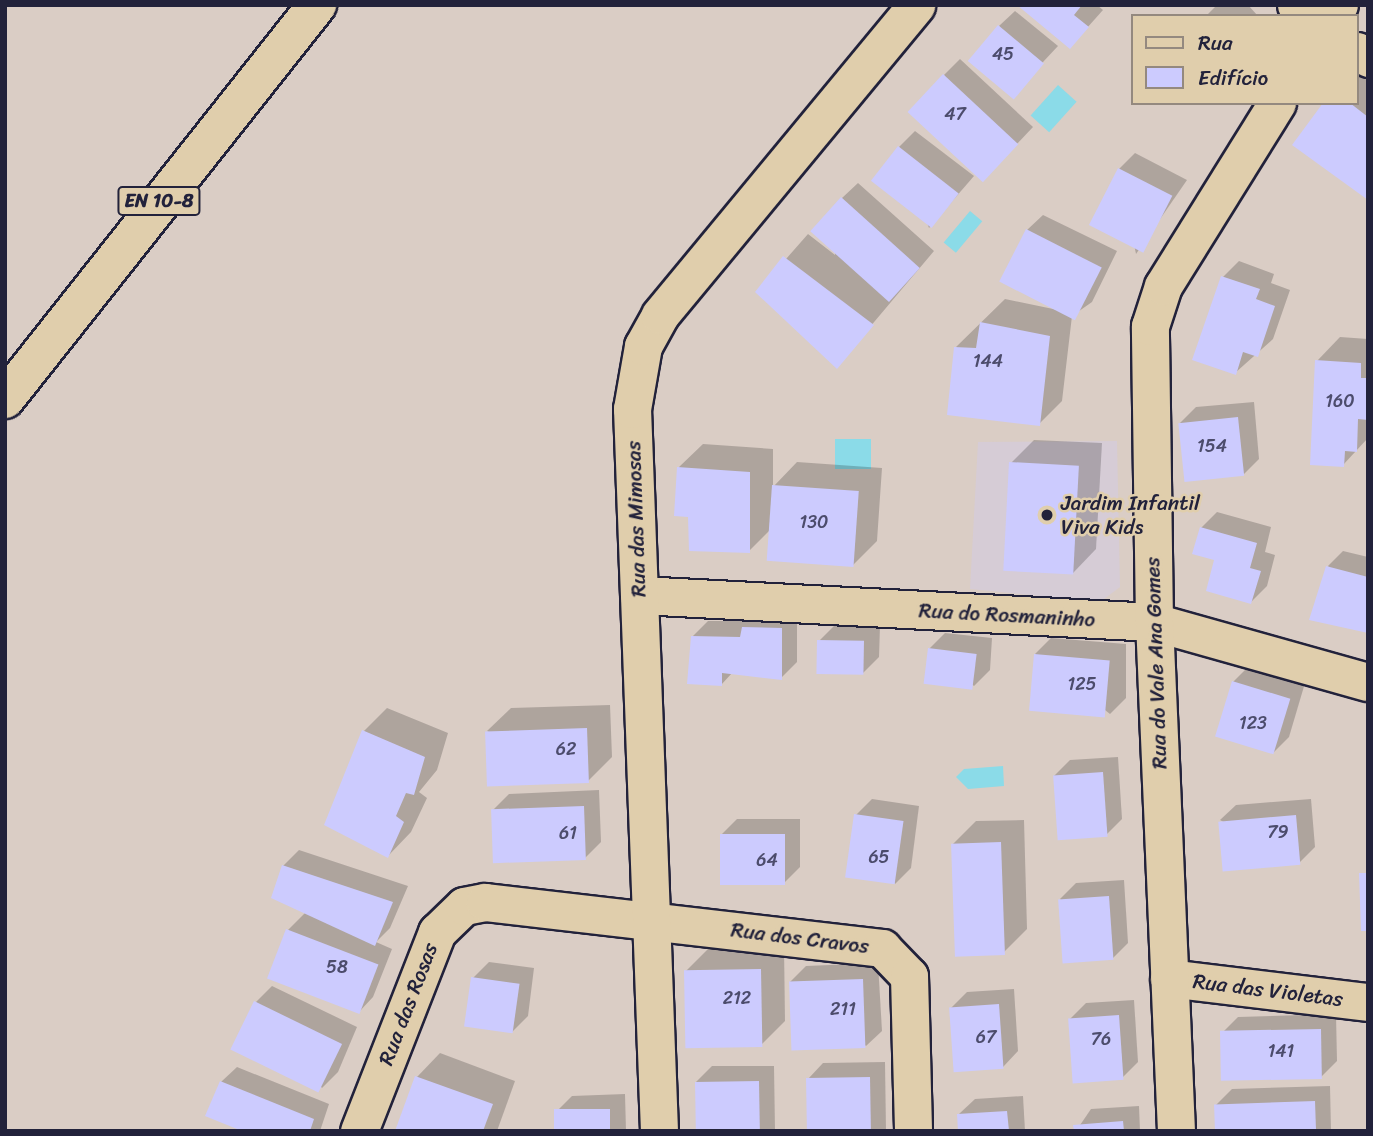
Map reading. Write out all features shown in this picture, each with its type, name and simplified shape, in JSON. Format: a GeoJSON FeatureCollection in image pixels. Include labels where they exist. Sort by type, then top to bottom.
{"type":"FeatureCollection","features":[{"type":"Feature","properties":{"kind":"highway","name":"EN 10-8"},"geometry":{"type":"LineString","coordinates":[[5,399],[317,5]]}},
{"type":"Feature","properties":{"kind":"street","name":"Rua das Mimosas"},"geometry":{"type":"LineString","coordinates":[[659,1131],[632,409],[643,346],[660,315],[916,5]]}},
{"type":"Feature","properties":{"kind":"street","name":"Rua do Vale Ana Gomes"},"geometry":{"type":"LineString","coordinates":[[1176,1131],[1154,622],[1150,326],[1163,286],[1276,105]]}},
{"type":"Feature","properties":{"kind":"street","name":"Rua do Rosmaninho"},"geometry":{"type":"LineString","coordinates":[[639,595],[1154,622],[1368,682]]}},
{"type":"Feature","properties":{"kind":"street","name":"Rua das Rosas"},"geometry":{"type":"LineString","coordinates":[[359,1131],[437,932],[464,906],[485,902],[651,920]]}},
{"type":"Feature","properties":{"kind":"street","name":"Rua dos Cravos"},"geometry":{"type":"LineString","coordinates":[[651,920],[882,948],[898,959],[909,976],[913,1131]]}},
{"type":"Feature","properties":{"kind":"street","name":"Rua das Violetas"},"geometry":{"type":"LineString","coordinates":[[1169,978],[1368,1002]]}},
{"type":"Feature","properties":{"kind":"shaded area","name":"Jardim Infantil Viva Kids"},"geometry":{"type":"Polygon","coordinates":[[[1117,441],[1120,587],[1100,602],[970,589],[978,442],[1117,441]]]}},
{"type":"Feature","properties":{"kind":"water"},"geometry":{"type":"Polygon","coordinates":[[[1058,85],[1077,102],[1049,132],[1031,115],[1058,85]]]}},
{"type":"Feature","properties":{"kind":"water"},"geometry":{"type":"Polygon","coordinates":[[[970,211],[982,221],[956,253],[944,242],[970,211]]]}},
{"type":"Feature","properties":{"kind":"water"},"geometry":{"type":"Polygon","coordinates":[[[835,439],[871,439],[871,469],[835,469],[835,439]]]}},
{"type":"Feature","properties":{"kind":"water"},"geometry":{"type":"Polygon","coordinates":[[[1003,766],[1004,786],[968,789],[956,777],[964,769],[1003,766]]]}},
{"type":"Feature","properties":{"kind":"building"},"geometry":{"type":"Polygon","coordinates":[[[1017,5],[1082,5],[1074,15],[1089,27],[1070,49],[1017,5]]]}},
{"type":"Feature","properties":{"kind":"building"},"geometry":{"type":"Polygon","coordinates":[[[998,25],[1044,64],[1014,100],[968,61],[998,25]]]}},
{"type":"Feature","properties":{"kind":"building"},"geometry":{"type":"Polygon","coordinates":[[[943,74],[1018,144],[983,182],[908,112],[943,74]]]}},
{"type":"Feature","properties":{"kind":"building"},"geometry":{"type":"Polygon","coordinates":[[[1322,105],[1353,105],[1368,117],[1368,200],[1292,145],[1322,105]]]}},
{"type":"Feature","properties":{"kind":"building"},"geometry":{"type":"Polygon","coordinates":[[[898,146],[959,193],[932,228],[871,181],[898,146]]]}},
{"type":"Feature","properties":{"kind":"building"},"geometry":{"type":"Polygon","coordinates":[[[1118,168],[1172,196],[1143,253],[1089,225],[1118,168]]]}},
{"type":"Feature","properties":{"kind":"building"},"geometry":{"type":"Polygon","coordinates":[[[841,197],[920,268],[889,302],[810,231],[841,197]]]}},
{"type":"Feature","properties":{"kind":"building"},"geometry":{"type":"Polygon","coordinates":[[[1026,229],[1102,268],[1075,320],[999,282],[1026,229]]]}},
{"type":"Feature","properties":{"kind":"building"},"geometry":{"type":"Polygon","coordinates":[[[783,256],[874,325],[837,369],[755,292],[783,256]]]}},
{"type":"Feature","properties":{"kind":"building"},"geometry":{"type":"Polygon","coordinates":[[[1221,276],[1260,289],[1256,299],[1275,306],[1258,357],[1243,352],[1236,375],[1192,360],[1221,276]]]}},
{"type":"Feature","properties":{"kind":"building"},"geometry":{"type":"Polygon","coordinates":[[[980,322],[1050,336],[1040,426],[947,415],[954,347],[976,348],[980,322]]]}},
{"type":"Feature","properties":{"kind":"building"},"geometry":{"type":"Polygon","coordinates":[[[1315,360],[1361,363],[1361,378],[1368,378],[1368,420],[1358,419],[1357,452],[1345,451],[1344,467],[1310,465],[1315,360]]]}},
{"type":"Feature","properties":{"kind":"building"},"geometry":{"type":"Polygon","coordinates":[[[1238,417],[1244,476],[1184,482],[1178,423],[1238,417]]]}},
{"type":"Feature","properties":{"kind":"building"},"geometry":{"type":"Polygon","coordinates":[[[1009,462],[1079,466],[1073,575],[1003,571],[1009,462]]]}},
{"type":"Feature","properties":{"kind":"building"},"geometry":{"type":"Polygon","coordinates":[[[677,467],[750,472],[750,553],[689,551],[688,517],[674,516],[677,467]]]}},
{"type":"Feature","properties":{"kind":"building"},"geometry":{"type":"Polygon","coordinates":[[[772,485],[859,491],[853,567],[767,561],[772,485]]]}},
{"type":"Feature","properties":{"kind":"building"},"geometry":{"type":"Polygon","coordinates":[[[1200,527],[1257,543],[1250,568],[1261,571],[1251,604],[1206,591],[1214,560],[1192,554],[1200,527]]]}},
{"type":"Feature","properties":{"kind":"building"},"geometry":{"type":"Polygon","coordinates":[[[1326,566],[1368,577],[1368,633],[1309,620],[1326,566]]]}},
{"type":"Feature","properties":{"kind":"building"},"geometry":{"type":"Polygon","coordinates":[[[742,627],[782,628],[782,680],[722,673],[722,686],[687,684],[691,636],[740,637],[742,627]]]}},
{"type":"Feature","properties":{"kind":"building"},"geometry":{"type":"Polygon","coordinates":[[[817,640],[864,641],[863,675],[816,674],[817,640]]]}},
{"type":"Feature","properties":{"kind":"building"},"geometry":{"type":"Polygon","coordinates":[[[928,648],[977,654],[972,690],[924,684],[928,648]]]}},
{"type":"Feature","properties":{"kind":"building"},"geometry":{"type":"Polygon","coordinates":[[[1034,654],[1110,661],[1105,717],[1029,711],[1034,654]]]}},
{"type":"Feature","properties":{"kind":"building"},"geometry":{"type":"Polygon","coordinates":[[[1232,681],[1290,699],[1273,754],[1215,736],[1232,681]]]}},
{"type":"Feature","properties":{"kind":"building"},"geometry":{"type":"Polygon","coordinates":[[[587,728],[589,783],[487,787],[485,732],[587,728]]]}},
{"type":"Feature","properties":{"kind":"building"},"geometry":{"type":"Polygon","coordinates":[[[362,730],[425,757],[414,795],[406,793],[396,816],[404,822],[388,858],[324,825],[362,730]]]}},
{"type":"Feature","properties":{"kind":"building"},"geometry":{"type":"Polygon","coordinates":[[[1103,772],[1108,837],[1058,840],[1053,775],[1103,772]]]}},
{"type":"Feature","properties":{"kind":"building"},"geometry":{"type":"Polygon","coordinates":[[[584,806],[586,860],[493,863],[491,809],[584,806]]]}},
{"type":"Feature","properties":{"kind":"building"},"geometry":{"type":"Polygon","coordinates":[[[854,814],[904,821],[895,884],[845,877],[854,814]]]}},
{"type":"Feature","properties":{"kind":"building"},"geometry":{"type":"Polygon","coordinates":[[[1296,815],[1300,865],[1223,872],[1218,822],[1296,815]]]}},
{"type":"Feature","properties":{"kind":"building"},"geometry":{"type":"Polygon","coordinates":[[[720,834],[785,834],[785,885],[720,885],[720,834]]]}},
{"type":"Feature","properties":{"kind":"building"},"geometry":{"type":"Polygon","coordinates":[[[1001,842],[1005,955],[955,957],[951,844],[1001,842]]]}},
{"type":"Feature","properties":{"kind":"building"},"geometry":{"type":"Polygon","coordinates":[[[282,865],[393,902],[375,946],[271,898],[282,865]]]}},
{"type":"Feature","properties":{"kind":"building"},"geometry":{"type":"Polygon","coordinates":[[[1359,873],[1368,873],[1368,931],[1361,931],[1359,873]]]}},
{"type":"Feature","properties":{"kind":"building"},"geometry":{"type":"Polygon","coordinates":[[[1109,896],[1113,960],[1063,963],[1058,900],[1109,896]]]}},
{"type":"Feature","properties":{"kind":"building"},"geometry":{"type":"Polygon","coordinates":[[[286,929],[378,964],[359,1014],[267,978],[286,929]]]}},
{"type":"Feature","properties":{"kind":"building"},"geometry":{"type":"Polygon","coordinates":[[[761,969],[762,1047],[685,1048],[684,970],[761,969]]]}},
{"type":"Feature","properties":{"kind":"building"},"geometry":{"type":"Polygon","coordinates":[[[471,977],[520,984],[513,1033],[464,1027],[471,977]]]}},
{"type":"Feature","properties":{"kind":"building"},"geometry":{"type":"Polygon","coordinates":[[[863,979],[865,1048],[791,1051],[789,982],[863,979]]]}},
{"type":"Feature","properties":{"kind":"building"},"geometry":{"type":"Polygon","coordinates":[[[254,1001],[342,1044],[318,1092],[230,1050],[254,1001]]]}},
{"type":"Feature","properties":{"kind":"building"},"geometry":{"type":"Polygon","coordinates":[[[999,1004],[1004,1069],[954,1072],[949,1007],[999,1004]]]}},
{"type":"Feature","properties":{"kind":"building"},"geometry":{"type":"Polygon","coordinates":[[[1119,1015],[1124,1080],[1073,1083],[1068,1019],[1119,1015]]]}},
{"type":"Feature","properties":{"kind":"building"},"geometry":{"type":"Polygon","coordinates":[[[1321,1029],[1322,1079],[1221,1081],[1220,1031],[1321,1029]]]}},
{"type":"Feature","properties":{"kind":"building"},"geometry":{"type":"Polygon","coordinates":[[[415,1076],[493,1104],[483,1131],[395,1131],[415,1076]]]}},
{"type":"Feature","properties":{"kind":"building"},"geometry":{"type":"Polygon","coordinates":[[[870,1077],[871,1131],[807,1131],[806,1078],[870,1077]]]}},
{"type":"Feature","properties":{"kind":"building"},"geometry":{"type":"Polygon","coordinates":[[[220,1081],[314,1119],[310,1131],[242,1131],[205,1116],[220,1081]]]}},
{"type":"Feature","properties":{"kind":"building"},"geometry":{"type":"Polygon","coordinates":[[[759,1081],[760,1131],[696,1131],[695,1082],[759,1081]]]}},
{"type":"Feature","properties":{"kind":"building"},"geometry":{"type":"Polygon","coordinates":[[[1315,1101],[1316,1131],[1215,1131],[1214,1105],[1315,1101]]]}},
{"type":"Feature","properties":{"kind":"building"},"geometry":{"type":"Polygon","coordinates":[[[554,1109],[610,1109],[610,1131],[554,1131],[554,1109]]]}},
{"type":"Feature","properties":{"kind":"building"},"geometry":{"type":"Polygon","coordinates":[[[1007,1111],[1009,1131],[958,1131],[957,1114],[1007,1111]]]}},
{"type":"Feature","properties":{"kind":"building"},"geometry":{"type":"Polygon","coordinates":[[[1123,1121],[1124,1131],[1074,1131],[1073,1125],[1123,1121]]]}},
{"type":"Feature","properties":{"kind":"place","name":"Jardim Infantil Viva Kids"},"geometry":{"type":"Point","coordinates":[1047,515]}}]}
